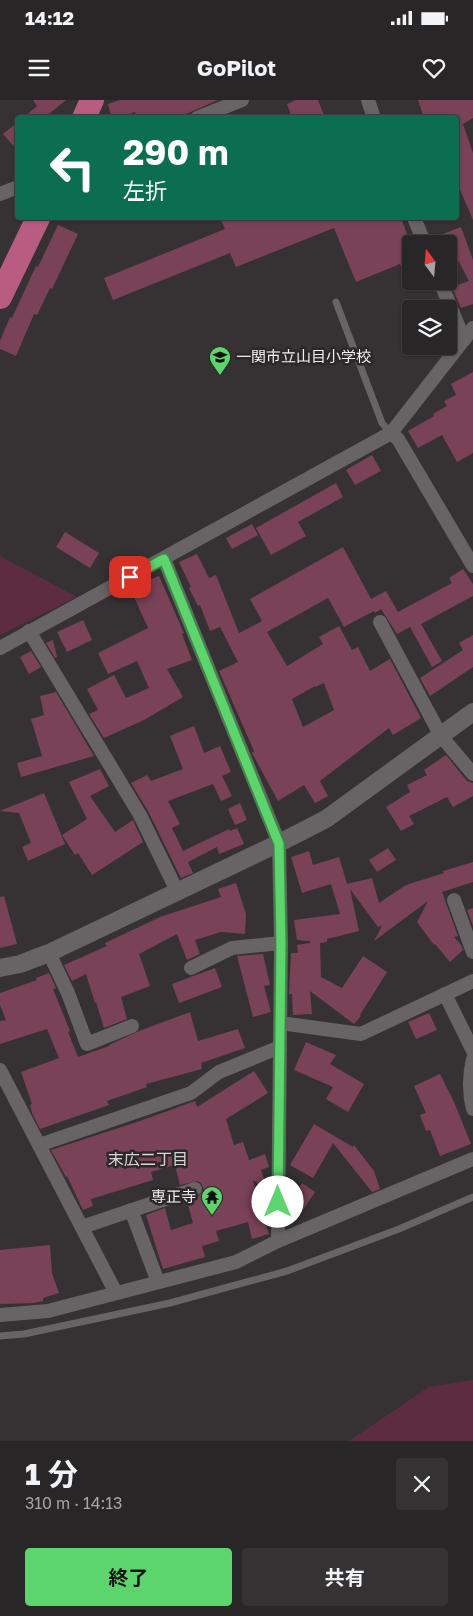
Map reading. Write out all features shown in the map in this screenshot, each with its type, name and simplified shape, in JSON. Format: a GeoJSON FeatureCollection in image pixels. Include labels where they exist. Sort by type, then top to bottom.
{"type":"FeatureCollection","features":[{"type":"Feature","properties":{"kind":"highway"},"geometry":{"type":"LineString","coordinates":[[85,115],[92,100]]}},
{"type":"Feature","properties":{"kind":"highway"},"geometry":{"type":"LineString","coordinates":[[0,297],[37,220]]}},
{"type":"Feature","properties":{"kind":"street"},"geometry":{"type":"LineString","coordinates":[[204,115],[242,100]]}},
{"type":"Feature","properties":{"kind":"street"},"geometry":{"type":"LineString","coordinates":[[368,100],[373,115]]}},
{"type":"Feature","properties":{"kind":"street"},"geometry":{"type":"LineString","coordinates":[[0,194],[15,188]]}},
{"type":"Feature","properties":{"kind":"street"},"geometry":{"type":"LineString","coordinates":[[415,220],[421,235]]}},
{"type":"Feature","properties":{"kind":"street"},"geometry":{"type":"LineString","coordinates":[[0,648],[391,433],[469,334],[445,290]]}},
{"type":"Feature","properties":{"kind":"street"},"geometry":{"type":"LineString","coordinates":[[391,433],[398,439],[473,566]]}},
{"type":"Feature","properties":{"kind":"street"},"geometry":{"type":"LineString","coordinates":[[164,559],[279,844],[281,943],[278,1241]]}},
{"type":"Feature","properties":{"kind":"street"},"geometry":{"type":"LineString","coordinates":[[380,622],[441,736],[473,774]]}},
{"type":"Feature","properties":{"kind":"street"},"geometry":{"type":"LineString","coordinates":[[29,631],[140,815],[177,891]]}},
{"type":"Feature","properties":{"kind":"street"},"geometry":{"type":"LineString","coordinates":[[0,968],[20,964],[49,953],[279,844],[326,819],[473,712]]}},
{"type":"Feature","properties":{"kind":"street"},"geometry":{"type":"LineString","coordinates":[[454,900],[473,952]]}},
{"type":"Feature","properties":{"kind":"street"},"geometry":{"type":"LineString","coordinates":[[191,968],[232,948],[281,943]]}},
{"type":"Feature","properties":{"kind":"street"},"geometry":{"type":"LineString","coordinates":[[49,953],[68,993],[87,1044],[132,1026]]}},
{"type":"Feature","properties":{"kind":"street"},"geometry":{"type":"LineString","coordinates":[[280,1023],[361,1034],[473,981]]}},
{"type":"Feature","properties":{"kind":"street"},"geometry":{"type":"LineString","coordinates":[[445,994],[473,1051]]}},
{"type":"Feature","properties":{"kind":"street"},"geometry":{"type":"LineString","coordinates":[[39,1145],[191,1093],[219,1072],[280,1047]]}},
{"type":"Feature","properties":{"kind":"street"},"geometry":{"type":"LineString","coordinates":[[473,1059],[470,1072],[473,1109]]}},
{"type":"Feature","properties":{"kind":"street"},"geometry":{"type":"LineString","coordinates":[[0,1070],[116,1293]]}},
{"type":"Feature","properties":{"kind":"street"},"geometry":{"type":"LineString","coordinates":[[0,1315],[48,1311],[236,1262],[278,1241],[473,1159]]}},
{"type":"Feature","properties":{"kind":"street"},"geometry":{"type":"LineString","coordinates":[[82,1227],[195,1189]]}},
{"type":"Feature","properties":{"kind":"street"},"geometry":{"type":"LineString","coordinates":[[132,1210],[158,1282]]}},
{"type":"Feature","properties":{"kind":"lane"},"geometry":{"type":"LineString","coordinates":[[336,302],[382,423],[391,433]]}},
{"type":"Feature","properties":{"kind":"lane"},"geometry":{"type":"LineString","coordinates":[[0,1336],[24,1334],[170,1303],[287,1272],[399,1229],[473,1197]]}},
{"type":"Feature","properties":{"kind":"shaded area"},"geometry":{"type":"Polygon","coordinates":[[[0,556],[77,597],[0,635],[0,556]]]}},
{"type":"Feature","properties":{"kind":"shaded area"},"geometry":{"type":"Polygon","coordinates":[[[473,1380],[473,1441],[349,1441],[429,1387],[473,1380]]]}},
{"type":"Feature","properties":{"kind":"building"},"geometry":{"type":"Polygon","coordinates":[[[33,100],[66,100],[48,115],[26,115],[37,106],[33,100]]]}},
{"type":"Feature","properties":{"kind":"building"},"geometry":{"type":"Polygon","coordinates":[[[120,100],[218,100],[184,115],[136,115],[135,112],[126,115],[111,115],[108,104],[120,100]]]}},
{"type":"Feature","properties":{"kind":"building"},"geometry":{"type":"Polygon","coordinates":[[[296,100],[318,100],[324,115],[291,115],[287,104],[296,100]]]}},
{"type":"Feature","properties":{"kind":"building"},"geometry":{"type":"Polygon","coordinates":[[[418,100],[473,100],[473,118],[463,124],[473,153],[473,220],[459,187],[459,115],[423,115],[418,100]]]}},
{"type":"Feature","properties":{"kind":"building"},"geometry":{"type":"Polygon","coordinates":[[[15,124],[15,148],[3,134],[15,124]]]}},
{"type":"Feature","properties":{"kind":"building"},"geometry":{"type":"Polygon","coordinates":[[[221,220],[402,220],[408,235],[402,235],[402,269],[400,264],[356,282],[334,228],[236,267],[230,253],[113,300],[104,278],[225,229],[221,220]]]}},
{"type":"Feature","properties":{"kind":"building"},"geometry":{"type":"Polygon","coordinates":[[[58,225],[78,234],[52,289],[50,288],[37,315],[34,314],[16,356],[0,349],[0,341],[10,317],[12,318],[36,266],[38,267],[58,225]]]}},
{"type":"Feature","properties":{"kind":"building"},"geometry":{"type":"Polygon","coordinates":[[[461,227],[473,260],[473,304],[461,308],[453,290],[458,290],[458,285],[469,281],[458,260],[458,235],[440,235],[461,227]]]}},
{"type":"Feature","properties":{"kind":"building"},"geometry":{"type":"Polygon","coordinates":[[[473,372],[473,453],[457,462],[442,435],[418,448],[408,431],[447,406],[444,401],[456,395],[451,384],[473,372]]]}},
{"type":"Feature","properties":{"kind":"building"},"geometry":{"type":"Polygon","coordinates":[[[372,455],[381,471],[355,485],[346,470],[372,455]]]}},
{"type":"Feature","properties":{"kind":"building"},"geometry":{"type":"Polygon","coordinates":[[[336,483],[343,497],[298,522],[306,536],[271,555],[256,528],[336,483]]]}},
{"type":"Feature","properties":{"kind":"building"},"geometry":{"type":"Polygon","coordinates":[[[252,524],[258,535],[232,549],[226,538],[252,524]]]}},
{"type":"Feature","properties":{"kind":"building"},"geometry":{"type":"Polygon","coordinates":[[[65,532],[99,553],[90,568],[56,547],[65,532]]]}},
{"type":"Feature","properties":{"kind":"building"},"geometry":{"type":"Polygon","coordinates":[[[343,547],[371,599],[386,591],[398,612],[452,583],[449,578],[463,569],[473,584],[473,596],[421,624],[442,661],[432,667],[410,627],[397,634],[381,609],[344,627],[328,598],[267,632],[287,666],[323,644],[319,637],[339,626],[352,650],[358,647],[370,671],[390,659],[421,718],[393,735],[389,728],[320,781],[328,796],[315,803],[304,785],[278,801],[252,753],[254,751],[219,671],[238,662],[220,627],[210,631],[200,605],[198,606],[189,588],[191,587],[179,562],[197,554],[209,578],[216,575],[239,633],[262,621],[250,599],[343,547]],[[324,683],[292,699],[303,727],[334,710],[324,683]]]}},
{"type":"Feature","properties":{"kind":"building"},"geometry":{"type":"Polygon","coordinates":[[[159,576],[184,633],[182,634],[192,660],[167,669],[183,697],[144,720],[104,738],[89,714],[98,710],[87,689],[114,675],[126,698],[149,688],[137,661],[108,674],[98,653],[148,628],[130,588],[159,576]]]}},
{"type":"Feature","properties":{"kind":"building"},"geometry":{"type":"Polygon","coordinates":[[[83,620],[92,640],[67,652],[57,632],[83,620]]]}},
{"type":"Feature","properties":{"kind":"building"},"geometry":{"type":"Polygon","coordinates":[[[473,635],[473,667],[430,696],[420,678],[463,650],[459,643],[473,635]]]}},
{"type":"Feature","properties":{"kind":"building"},"geometry":{"type":"Polygon","coordinates":[[[53,640],[57,657],[55,658],[46,643],[53,640]]]}},
{"type":"Feature","properties":{"kind":"building"},"geometry":{"type":"Polygon","coordinates":[[[31,651],[41,667],[29,674],[20,657],[31,651]]]}},
{"type":"Feature","properties":{"kind":"building"},"geometry":{"type":"Polygon","coordinates":[[[56,692],[94,756],[21,777],[17,763],[42,756],[31,719],[44,715],[40,696],[56,692]]]}},
{"type":"Feature","properties":{"kind":"building"},"geometry":{"type":"Polygon","coordinates":[[[194,726],[204,753],[220,746],[231,772],[222,776],[232,796],[221,801],[213,784],[168,801],[180,824],[172,828],[183,851],[229,829],[230,831],[237,828],[244,844],[219,854],[217,847],[188,862],[193,873],[181,878],[148,811],[131,783],[147,775],[151,781],[183,769],[170,736],[194,726]]]}},
{"type":"Feature","properties":{"kind":"building"},"geometry":{"type":"Polygon","coordinates":[[[446,755],[467,781],[473,783],[473,796],[453,807],[447,797],[409,816],[414,824],[401,831],[386,807],[410,792],[407,785],[427,775],[424,770],[446,755]]]}},
{"type":"Feature","properties":{"kind":"building"},"geometry":{"type":"Polygon","coordinates":[[[100,769],[109,786],[90,796],[115,832],[133,820],[143,842],[92,875],[78,853],[75,855],[62,835],[87,819],[69,782],[100,769]]]}},
{"type":"Feature","properties":{"kind":"building"},"geometry":{"type":"Polygon","coordinates":[[[44,793],[65,844],[28,861],[22,847],[31,843],[19,813],[0,811],[44,793]]]}},
{"type":"Feature","properties":{"kind":"building"},"geometry":{"type":"Polygon","coordinates":[[[240,803],[247,820],[235,825],[228,809],[240,803]]]}},
{"type":"Feature","properties":{"kind":"building"},"geometry":{"type":"Polygon","coordinates":[[[388,848],[396,860],[377,872],[369,860],[388,848]]]}},
{"type":"Feature","properties":{"kind":"building"},"geometry":{"type":"Polygon","coordinates":[[[309,851],[313,865],[339,857],[347,884],[372,878],[379,903],[406,885],[473,862],[473,882],[442,892],[458,936],[454,937],[463,950],[450,962],[434,945],[417,922],[428,901],[374,941],[382,926],[378,927],[350,889],[359,931],[327,939],[327,942],[320,943],[321,977],[342,988],[363,956],[387,972],[361,1016],[354,1024],[310,991],[312,1014],[293,1015],[292,994],[289,994],[291,953],[298,953],[297,945],[310,943],[310,941],[297,940],[294,920],[340,914],[331,884],[302,893],[291,857],[309,851]]]}},
{"type":"Feature","properties":{"kind":"building"},"geometry":{"type":"Polygon","coordinates":[[[236,883],[246,914],[245,934],[221,932],[195,940],[200,954],[187,960],[177,934],[139,954],[150,986],[121,997],[127,1019],[104,1028],[86,974],[72,981],[64,965],[107,946],[105,943],[160,917],[221,897],[218,889],[236,883]]]}},
{"type":"Feature","properties":{"kind":"building"},"geometry":{"type":"Polygon","coordinates":[[[4,896],[17,944],[0,948],[0,897],[4,896]]]}},
{"type":"Feature","properties":{"kind":"building"},"geometry":{"type":"Polygon","coordinates":[[[473,908],[473,926],[467,910],[473,908]]]}},
{"type":"Feature","properties":{"kind":"building"},"geometry":{"type":"Polygon","coordinates":[[[263,954],[270,985],[264,986],[271,1012],[253,1017],[237,956],[263,954]]]}},
{"type":"Feature","properties":{"kind":"building"},"geometry":{"type":"Polygon","coordinates":[[[215,968],[222,987],[179,1003],[172,984],[215,968]]]}},
{"type":"Feature","properties":{"kind":"building"},"geometry":{"type":"Polygon","coordinates":[[[49,973],[56,988],[53,989],[78,1057],[190,1012],[198,1041],[238,1029],[245,1048],[201,1063],[202,1069],[146,1084],[147,1087],[107,1101],[109,1105],[40,1129],[32,1113],[30,1105],[32,1104],[21,1072],[59,1058],[47,1029],[0,1044],[0,1021],[6,1020],[0,1005],[0,993],[37,980],[36,978],[49,973]]]}},
{"type":"Feature","properties":{"kind":"building"},"geometry":{"type":"Polygon","coordinates":[[[429,1013],[437,1030],[416,1039],[408,1022],[429,1013]]]}},
{"type":"Feature","properties":{"kind":"building"},"geometry":{"type":"Polygon","coordinates":[[[306,1042],[336,1055],[330,1064],[364,1084],[348,1112],[326,1099],[333,1087],[294,1070],[306,1042]]]}},
{"type":"Feature","properties":{"kind":"building"},"geometry":{"type":"Polygon","coordinates":[[[254,1071],[268,1093],[226,1119],[234,1145],[243,1142],[249,1160],[265,1154],[269,1167],[261,1170],[268,1190],[253,1180],[269,1234],[252,1239],[248,1222],[216,1231],[219,1241],[202,1246],[205,1257],[163,1269],[146,1215],[165,1208],[171,1230],[193,1223],[187,1201],[198,1197],[204,1190],[201,1183],[197,1181],[180,1185],[175,1165],[151,1172],[153,1180],[91,1199],[93,1206],[83,1210],[67,1176],[51,1150],[195,1101],[197,1107],[254,1071]]]}},
{"type":"Feature","properties":{"kind":"building"},"geometry":{"type":"Polygon","coordinates":[[[440,1074],[471,1144],[440,1156],[430,1130],[426,1131],[420,1115],[426,1113],[414,1086],[440,1074]]]}},
{"type":"Feature","properties":{"kind":"building"},"geometry":{"type":"Polygon","coordinates":[[[314,1124],[353,1147],[354,1145],[374,1171],[380,1189],[372,1192],[333,1143],[313,1178],[290,1165],[314,1124]]]}},
{"type":"Feature","properties":{"kind":"building"},"geometry":{"type":"Polygon","coordinates":[[[302,1183],[315,1192],[301,1213],[288,1204],[302,1183]]]}},
{"type":"Feature","properties":{"kind":"building"},"geometry":{"type":"Polygon","coordinates":[[[50,1245],[52,1273],[59,1293],[34,1303],[0,1304],[0,1250],[50,1245]]]}},
{"type":"Feature","properties":{"kind":"place","name":"一関市立山目小学校"},"geometry":{"type":"Point","coordinates":[220,376]}},
{"type":"Feature","properties":{"kind":"place","name":"専正寺"},"geometry":{"type":"Point","coordinates":[212,1216]}},
{"type":"Feature","properties":{"kind":"district","name":"末広二丁目"},"geometry":{"type":"Point","coordinates":[148,1159]}},
{"type":"Feature","properties":{"kind":"route"},"geometry":{"type":"LineString","coordinates":[[130,577],[164,559],[279,844],[281,943],[278,1202]]}}]}
